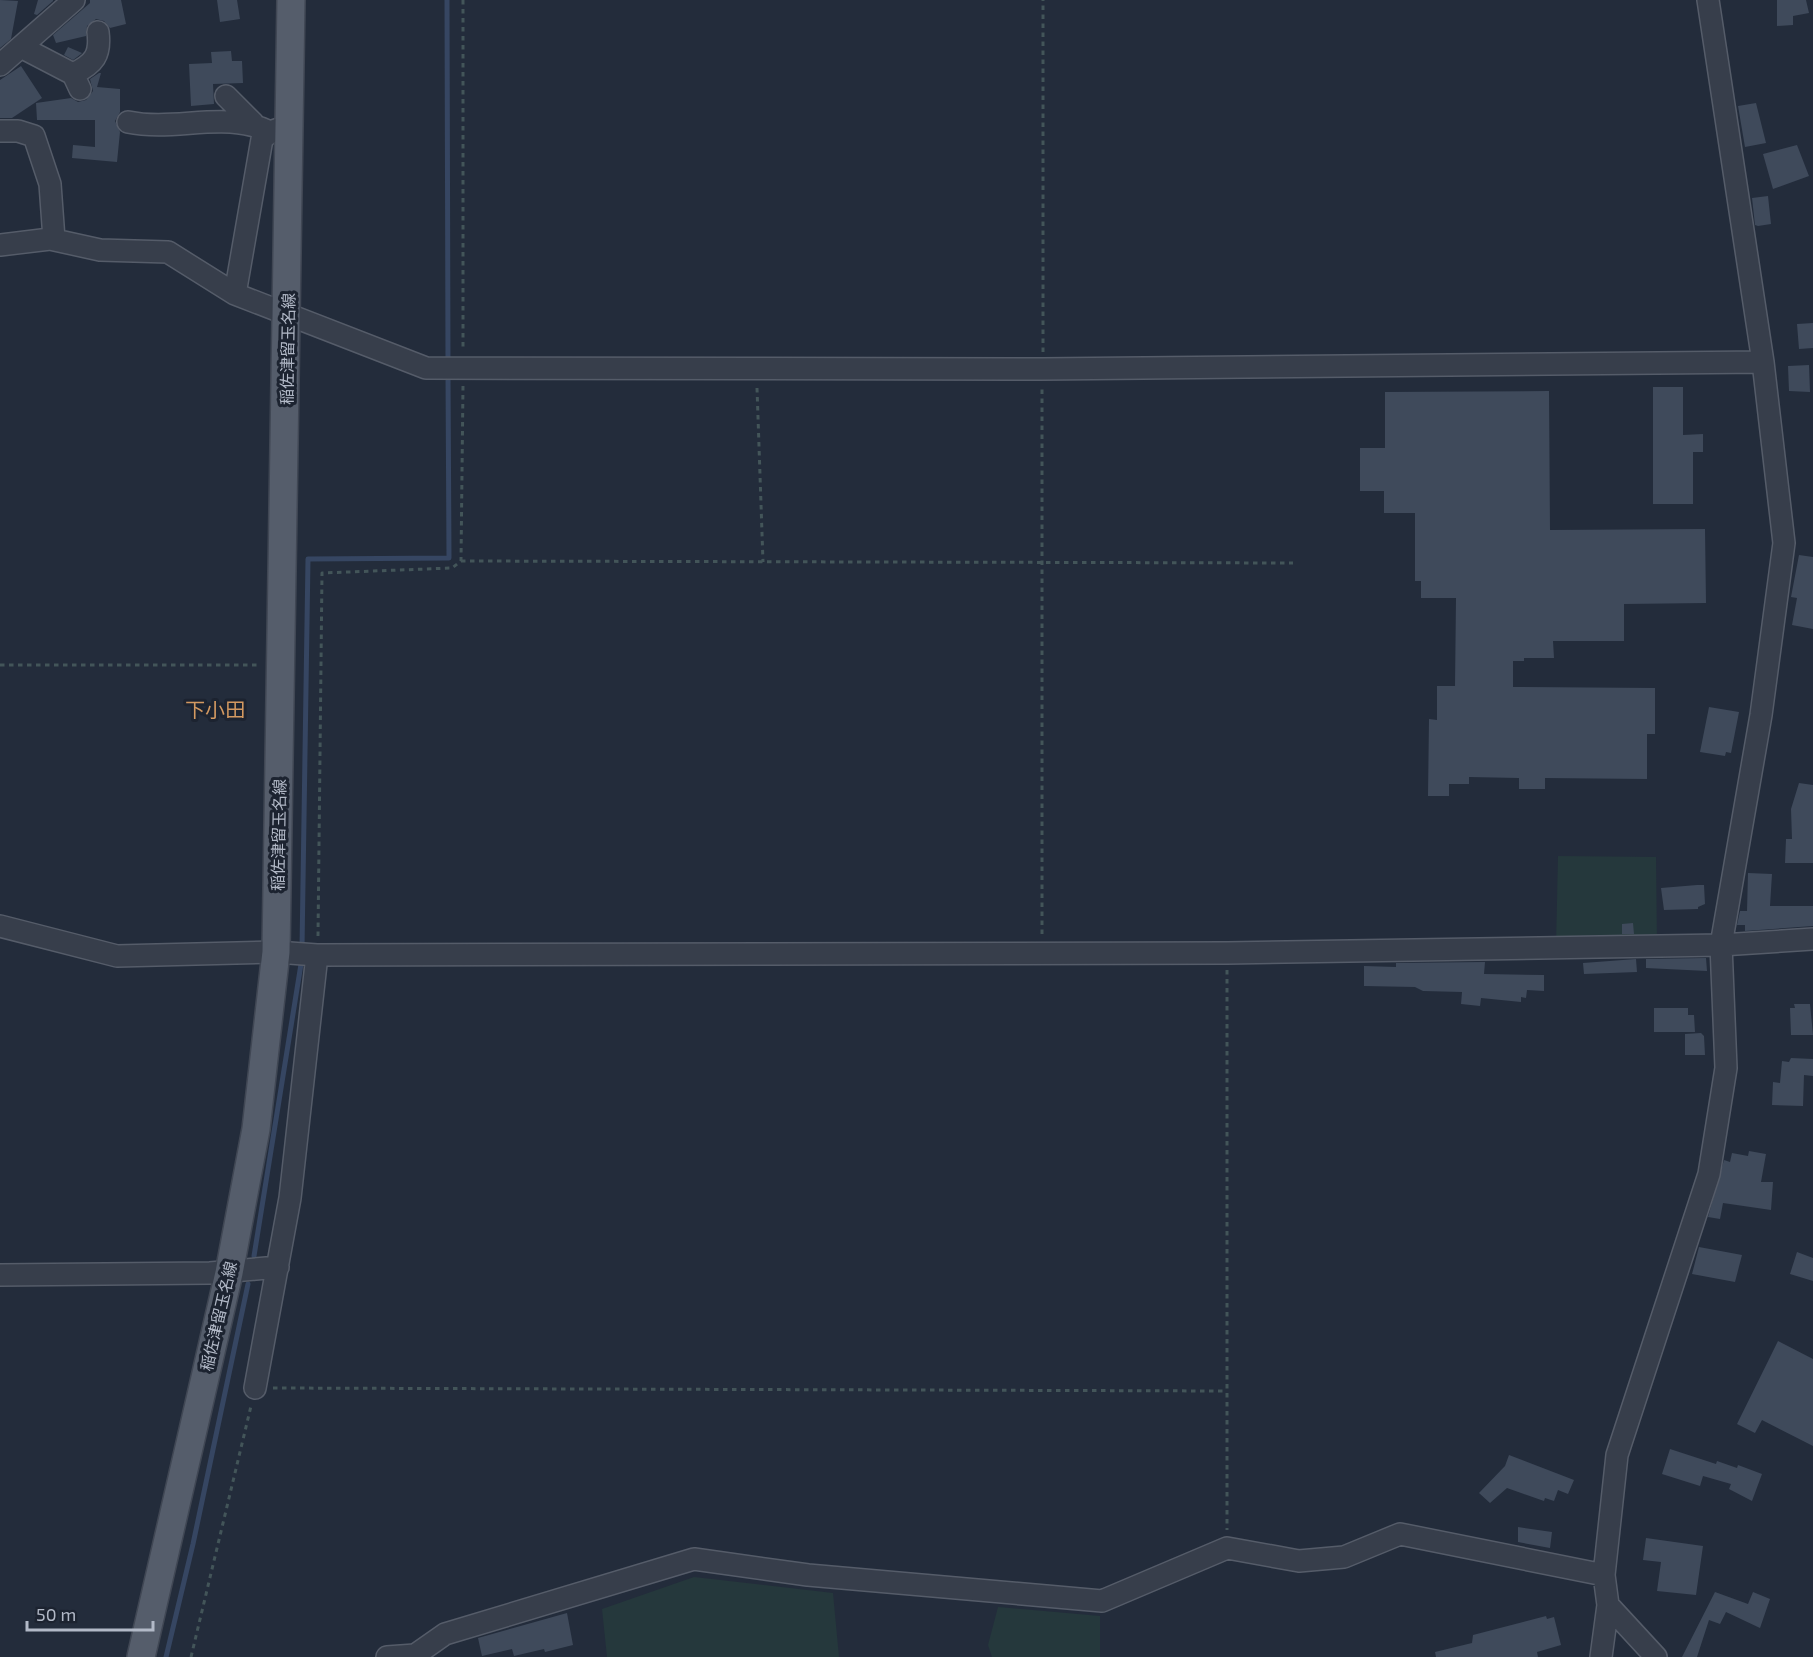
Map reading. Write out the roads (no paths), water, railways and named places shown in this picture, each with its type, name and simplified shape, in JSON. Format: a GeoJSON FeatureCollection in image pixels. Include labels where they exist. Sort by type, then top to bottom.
{"type":"FeatureCollection","features":[{"type":"Feature","properties":{"kind":"main road","name":"稲佐津留玉名線"},"geometry":{"type":"LineString","coordinates":[[141,1657],[229,1273],[256,1129],[278,952],[280,665],[288,314],[271,127],[291,0]]}},
{"type":"Feature","properties":{"kind":"street"},"geometry":{"type":"LineString","coordinates":[[0,65],[74,0]]}},
{"type":"Feature","properties":{"kind":"street"},"geometry":{"type":"LineString","coordinates":[[1601,1657],[1608,1605],[1604,1575],[1617,1455],[1709,1174],[1726,1068],[1721,945],[1761,716],[1784,543],[1763,362],[1708,0]]}},
{"type":"Feature","properties":{"kind":"street"},"geometry":{"type":"LineString","coordinates":[[21,47],[77,81],[95,58],[100,46],[98,32]]}},
{"type":"Feature","properties":{"kind":"street"},"geometry":{"type":"LineString","coordinates":[[226,96],[271,127]]}},
{"type":"Feature","properties":{"kind":"street"},"geometry":{"type":"LineString","coordinates":[[128,122],[165,126],[231,122],[271,127]]}},
{"type":"Feature","properties":{"kind":"street"},"geometry":{"type":"LineString","coordinates":[[235,294],[262,139],[271,127]]}},
{"type":"Feature","properties":{"kind":"street"},"geometry":{"type":"LineString","coordinates":[[0,131],[18,131],[34,136],[50,184],[54,239]]}},
{"type":"Feature","properties":{"kind":"street"},"geometry":{"type":"LineString","coordinates":[[0,245],[54,239],[100,250],[168,252],[235,294],[426,368],[1042,369],[1763,362]]}},
{"type":"Feature","properties":{"kind":"street"},"geometry":{"type":"LineString","coordinates":[[0,926],[117,956],[278,952],[317,954],[1227,953],[1721,945],[1813,939]]}},
{"type":"Feature","properties":{"kind":"street"},"geometry":{"type":"LineString","coordinates":[[255,1388],[290,1198],[317,954]]}},
{"type":"Feature","properties":{"kind":"street"},"geometry":{"type":"LineString","coordinates":[[0,1275],[229,1273],[278,1267]]}},
{"type":"Feature","properties":{"kind":"street"},"geometry":{"type":"LineString","coordinates":[[387,1657],[415,1656],[443,1635],[694,1559],[808,1575],[1102,1601],[1227,1548],[1299,1561],[1344,1557],[1400,1534],[1604,1575]]}},
{"type":"Feature","properties":{"kind":"street"},"geometry":{"type":"LineString","coordinates":[[1608,1605],[1656,1657]]}},
{"type":"Feature","properties":{"kind":"street"},"geometry":{"type":"LineString","coordinates":[[436,1657],[443,1635]]}},
{"type":"Feature","properties":{"kind":"waterway"},"geometry":{"type":"LineString","coordinates":[[447,0],[448,364]]}},
{"type":"Feature","properties":{"kind":"waterway"},"geometry":{"type":"LineString","coordinates":[[302,948],[308,559],[449,558],[448,374]]}},
{"type":"Feature","properties":{"kind":"waterway"},"geometry":{"type":"LineString","coordinates":[[254,1256],[302,958]]}},
{"type":"Feature","properties":{"kind":"waterway"},"geometry":{"type":"LineString","coordinates":[[166,1657],[193,1544],[248,1284]]}},
{"type":"Feature","properties":{"kind":"district","name":"下小田"},"geometry":{"type":"Point","coordinates":[215,709]}}]}
